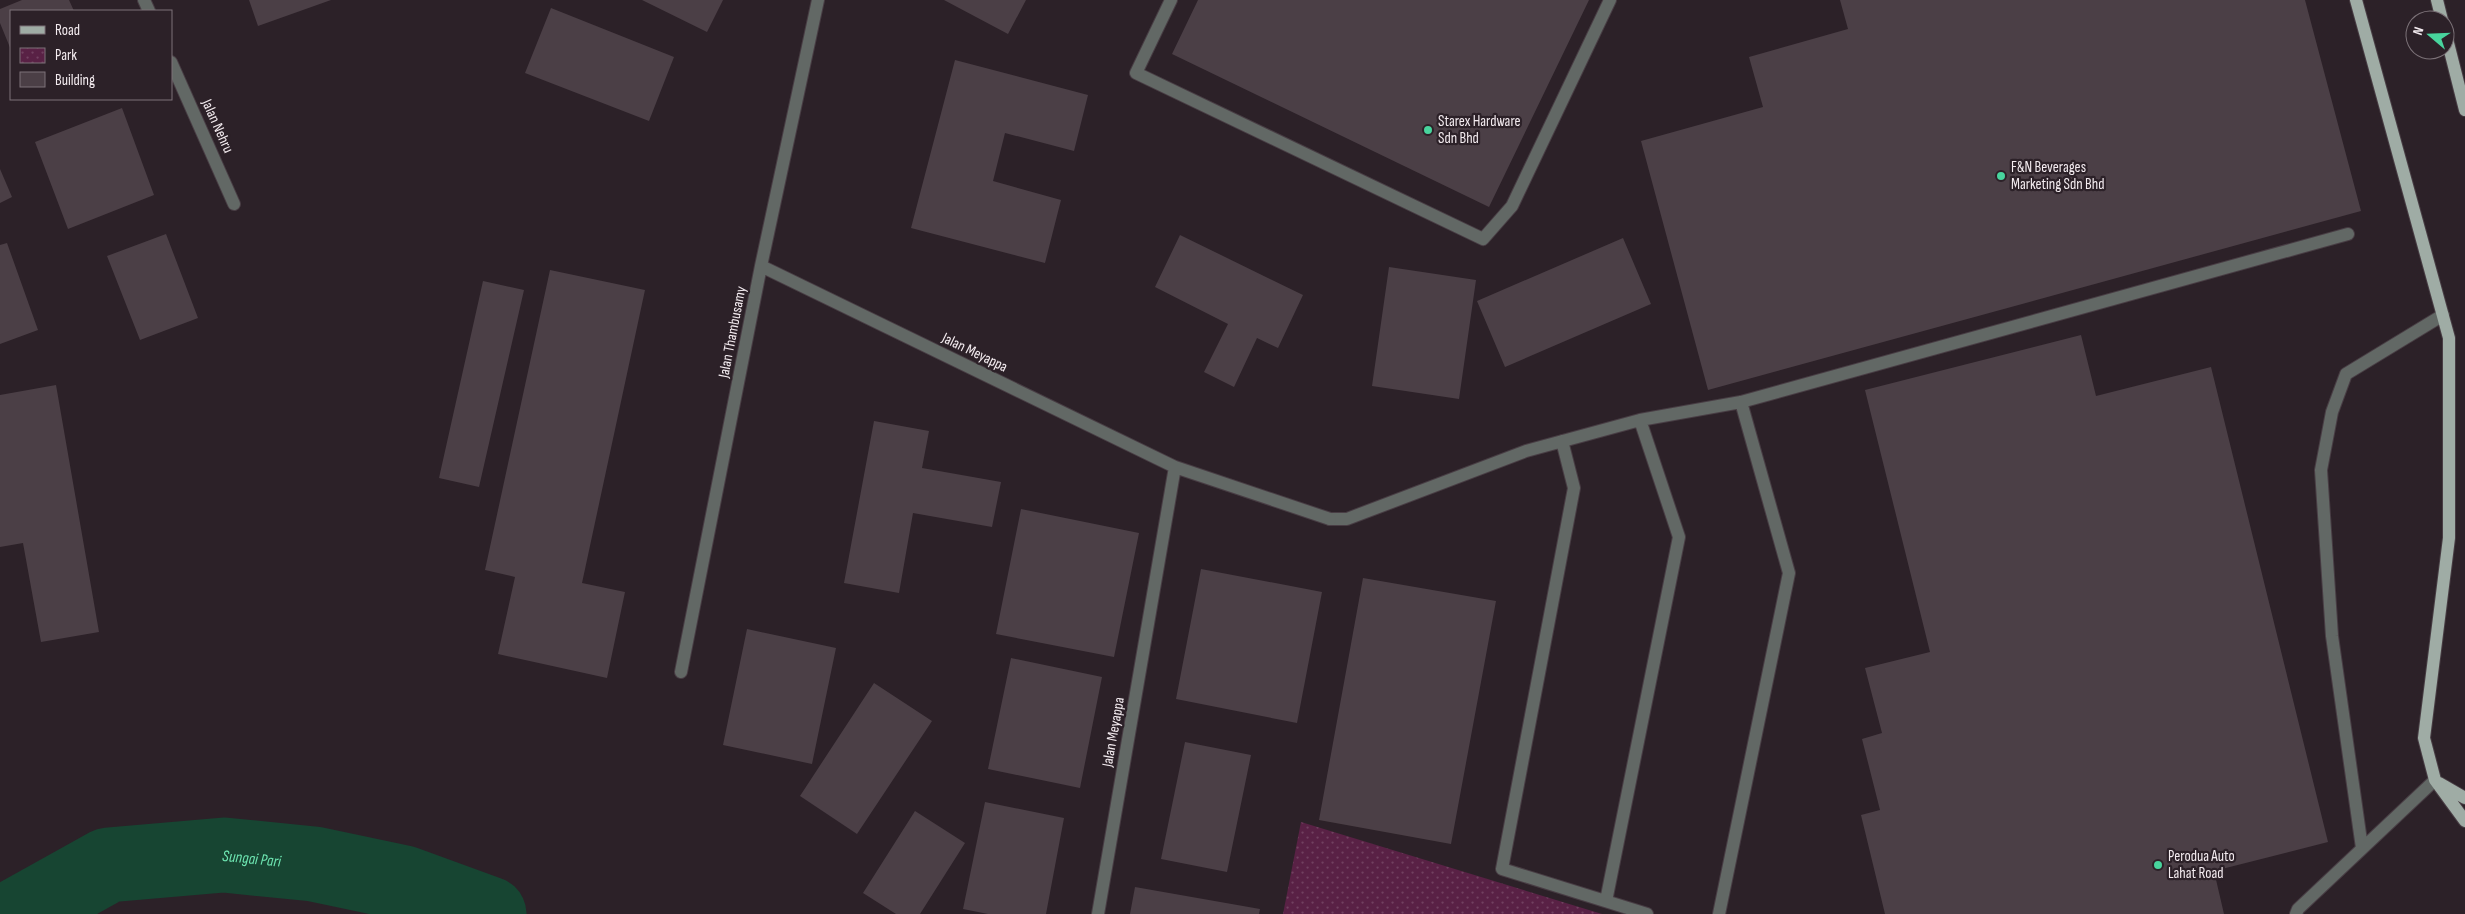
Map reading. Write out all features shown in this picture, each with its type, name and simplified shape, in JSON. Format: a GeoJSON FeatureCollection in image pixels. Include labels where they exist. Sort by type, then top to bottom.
{"type":"FeatureCollection","features":[{"type":"Feature","properties":{"kind":"main road"},"geometry":{"type":"LineString","coordinates":[[2356,0],[2450,338],[2449,538],[2424,738],[2435,780],[2465,821]]}},
{"type":"Feature","properties":{"kind":"main road"},"geometry":{"type":"LineString","coordinates":[[2452,60],[2465,110]]}},
{"type":"Feature","properties":{"kind":"main road"},"geometry":{"type":"LineString","coordinates":[[2435,780],[2465,798]]}},
{"type":"Feature","properties":{"kind":"street","name":"Jalan Thambusamy"},"geometry":{"type":"LineString","coordinates":[[682,672],[762,266],[818,0]]}},
{"type":"Feature","properties":{"kind":"street"},"geometry":{"type":"LineString","coordinates":[[1171,0],[1136,73],[1483,239],[1512,206],[1610,0]]}},
{"type":"Feature","properties":{"kind":"street","name":"Jalan Nehru"},"geometry":{"type":"LineString","coordinates":[[172,64],[234,204]]}},
{"type":"Feature","properties":{"kind":"street"},"geometry":{"type":"LineString","coordinates":[[1647,914],[1502,869],[1574,488],[1562,441],[1640,420],[1741,402],[2348,234]]}},
{"type":"Feature","properties":{"kind":"street","name":"Jalan Meyappa"},"geometry":{"type":"LineString","coordinates":[[762,266],[1175,467],[1330,519],[1347,520],[1526,451],[1562,441]]}},
{"type":"Feature","properties":{"kind":"street"},"geometry":{"type":"LineString","coordinates":[[2362,848],[2332,636],[2321,470],[2332,412],[2346,374],[2443,315]]}},
{"type":"Feature","properties":{"kind":"street"},"geometry":{"type":"LineString","coordinates":[[1719,914],[1788,573],[1741,402]]}},
{"type":"Feature","properties":{"kind":"street"},"geometry":{"type":"LineString","coordinates":[[1606,902],[1678,537],[1640,420]]}},
{"type":"Feature","properties":{"kind":"street","name":"Jalan Meyappa"},"geometry":{"type":"LineString","coordinates":[[1098,914],[1175,467]]}},
{"type":"Feature","properties":{"kind":"street"},"geometry":{"type":"LineString","coordinates":[[2296,914],[2298,909],[2435,780]]}},
{"type":"Feature","properties":{"kind":"green space"},"geometry":{"type":"Polygon","coordinates":[[[1301,822],[1602,914],[1283,914],[1301,822]]]}},
{"type":"Feature","properties":{"kind":"building"},"geometry":{"type":"Polygon","coordinates":[[[22,0],[69,0],[74,10],[10,10],[10,48],[0,23],[0,9],[22,0]]]}},
{"type":"Feature","properties":{"kind":"building"},"geometry":{"type":"Polygon","coordinates":[[[249,0],[331,0],[258,26],[249,0]]]}},
{"type":"Feature","properties":{"kind":"building"},"geometry":{"type":"Polygon","coordinates":[[[642,0],[723,0],[707,32],[642,0]]]}},
{"type":"Feature","properties":{"kind":"building"},"geometry":{"type":"Polygon","coordinates":[[[944,0],[1026,0],[1008,34],[944,0]]]}},
{"type":"Feature","properties":{"kind":"building","name":"Starex Hardware Sdn Bhd"},"geometry":{"type":"Polygon","coordinates":[[[1198,0],[1589,0],[1489,207],[1172,54],[1198,0]]]}},
{"type":"Feature","properties":{"kind":"building","name":"F&N Beverages Marketing Sdn Bhd"},"geometry":{"type":"Polygon","coordinates":[[[1840,0],[2305,0],[2361,211],[1708,390],[1641,141],[1763,107],[1749,57],[1848,29],[1840,0]]]}},
{"type":"Feature","properties":{"kind":"building"},"geometry":{"type":"Polygon","coordinates":[[[551,8],[674,57],[649,121],[525,73],[551,8]]]}},
{"type":"Feature","properties":{"kind":"building"},"geometry":{"type":"Polygon","coordinates":[[[955,60],[1088,95],[1074,151],[1005,133],[993,181],[1061,200],[1045,263],[911,228],[955,60]]]}},
{"type":"Feature","properties":{"kind":"building"},"geometry":{"type":"Polygon","coordinates":[[[122,108],[154,195],[68,229],[35,142],[122,108]]]}},
{"type":"Feature","properties":{"kind":"building"},"geometry":{"type":"Polygon","coordinates":[[[0,169],[12,197],[0,203],[0,169]]]}},
{"type":"Feature","properties":{"kind":"building"},"geometry":{"type":"Polygon","coordinates":[[[166,234],[198,318],[140,340],[107,256],[166,234]]]}},
{"type":"Feature","properties":{"kind":"building"},"geometry":{"type":"Polygon","coordinates":[[[1180,235],[1303,295],[1278,348],[1257,338],[1234,387],[1204,372],[1228,324],[1155,287],[1180,235]]]}},
{"type":"Feature","properties":{"kind":"building"},"geometry":{"type":"Polygon","coordinates":[[[1623,238],[1651,304],[1505,367],[1477,301],[1623,238]]]}},
{"type":"Feature","properties":{"kind":"building"},"geometry":{"type":"Polygon","coordinates":[[[7,243],[38,330],[0,344],[0,245],[7,243]]]}},
{"type":"Feature","properties":{"kind":"building"},"geometry":{"type":"Polygon","coordinates":[[[1389,267],[1476,280],[1459,399],[1372,386],[1389,267]]]}},
{"type":"Feature","properties":{"kind":"building"},"geometry":{"type":"Polygon","coordinates":[[[550,270],[645,290],[582,583],[625,592],[607,678],[498,654],[515,577],[485,570],[550,270]]]}},
{"type":"Feature","properties":{"kind":"building"},"geometry":{"type":"Polygon","coordinates":[[[483,281],[524,290],[479,487],[439,478],[483,281]]]}},
{"type":"Feature","properties":{"kind":"building"},"geometry":{"type":"Polygon","coordinates":[[[2081,335],[2096,396],[2211,367],[2328,842],[2214,871],[2224,914],[1885,914],[1861,815],[1880,810],[1862,739],[1882,733],[1865,668],[1930,652],[1865,390],[2081,335]]]}},
{"type":"Feature","properties":{"kind":"building"},"geometry":{"type":"Polygon","coordinates":[[[56,385],[99,632],[41,642],[23,543],[0,547],[0,395],[56,385]]]}},
{"type":"Feature","properties":{"kind":"building"},"geometry":{"type":"Polygon","coordinates":[[[874,421],[929,431],[922,468],[1001,482],[992,527],[913,513],[899,593],[844,583],[874,421]]]}},
{"type":"Feature","properties":{"kind":"building"},"geometry":{"type":"Polygon","coordinates":[[[1021,509],[1139,533],[1114,657],[996,634],[1021,509]]]}},
{"type":"Feature","properties":{"kind":"building"},"geometry":{"type":"Polygon","coordinates":[[[1201,569],[1322,592],[1297,723],[1176,699],[1201,569]]]}},
{"type":"Feature","properties":{"kind":"building"},"geometry":{"type":"Polygon","coordinates":[[[1363,578],[1496,601],[1451,844],[1319,820],[1363,578]]]}},
{"type":"Feature","properties":{"kind":"building"},"geometry":{"type":"Polygon","coordinates":[[[747,629],[836,648],[812,764],[723,745],[747,629]]]}},
{"type":"Feature","properties":{"kind":"building"},"geometry":{"type":"Polygon","coordinates":[[[1011,658],[1102,677],[1080,788],[988,769],[1011,658]]]}},
{"type":"Feature","properties":{"kind":"building"},"geometry":{"type":"Polygon","coordinates":[[[874,683],[932,721],[857,834],[800,796],[874,683]]]}},
{"type":"Feature","properties":{"kind":"building"},"geometry":{"type":"Polygon","coordinates":[[[1185,742],[1251,755],[1227,872],[1161,859],[1185,742]]]}},
{"type":"Feature","properties":{"kind":"building"},"geometry":{"type":"Polygon","coordinates":[[[985,802],[1064,818],[1046,914],[988,914],[963,909],[985,802]]]}},
{"type":"Feature","properties":{"kind":"building"},"geometry":{"type":"Polygon","coordinates":[[[915,811],[965,843],[920,914],[896,914],[863,893],[915,811]]]}},
{"type":"Feature","properties":{"kind":"building"},"geometry":{"type":"Polygon","coordinates":[[[1135,887],[1260,909],[1259,914],[1130,914],[1135,887]]]}},
{"type":"Feature","properties":{"kind":"waterway","name":"Sungai Pari"},"geometry":{"type":"LineString","coordinates":[[20,914],[108,865],[224,855],[314,864],[404,883],[489,914]]}},
{"type":"Feature","properties":{"kind":"place","name":"Starex Hardware Sdn Bhd"},"geometry":{"type":"Point","coordinates":[1428,130]}},
{"type":"Feature","properties":{"kind":"place","name":"F&N Beverages Marketing Sdn Bhd"},"geometry":{"type":"Point","coordinates":[2001,176]}},
{"type":"Feature","properties":{"kind":"place","name":"Perodua Auto Lahat Road"},"geometry":{"type":"Point","coordinates":[2158,865]}}]}
